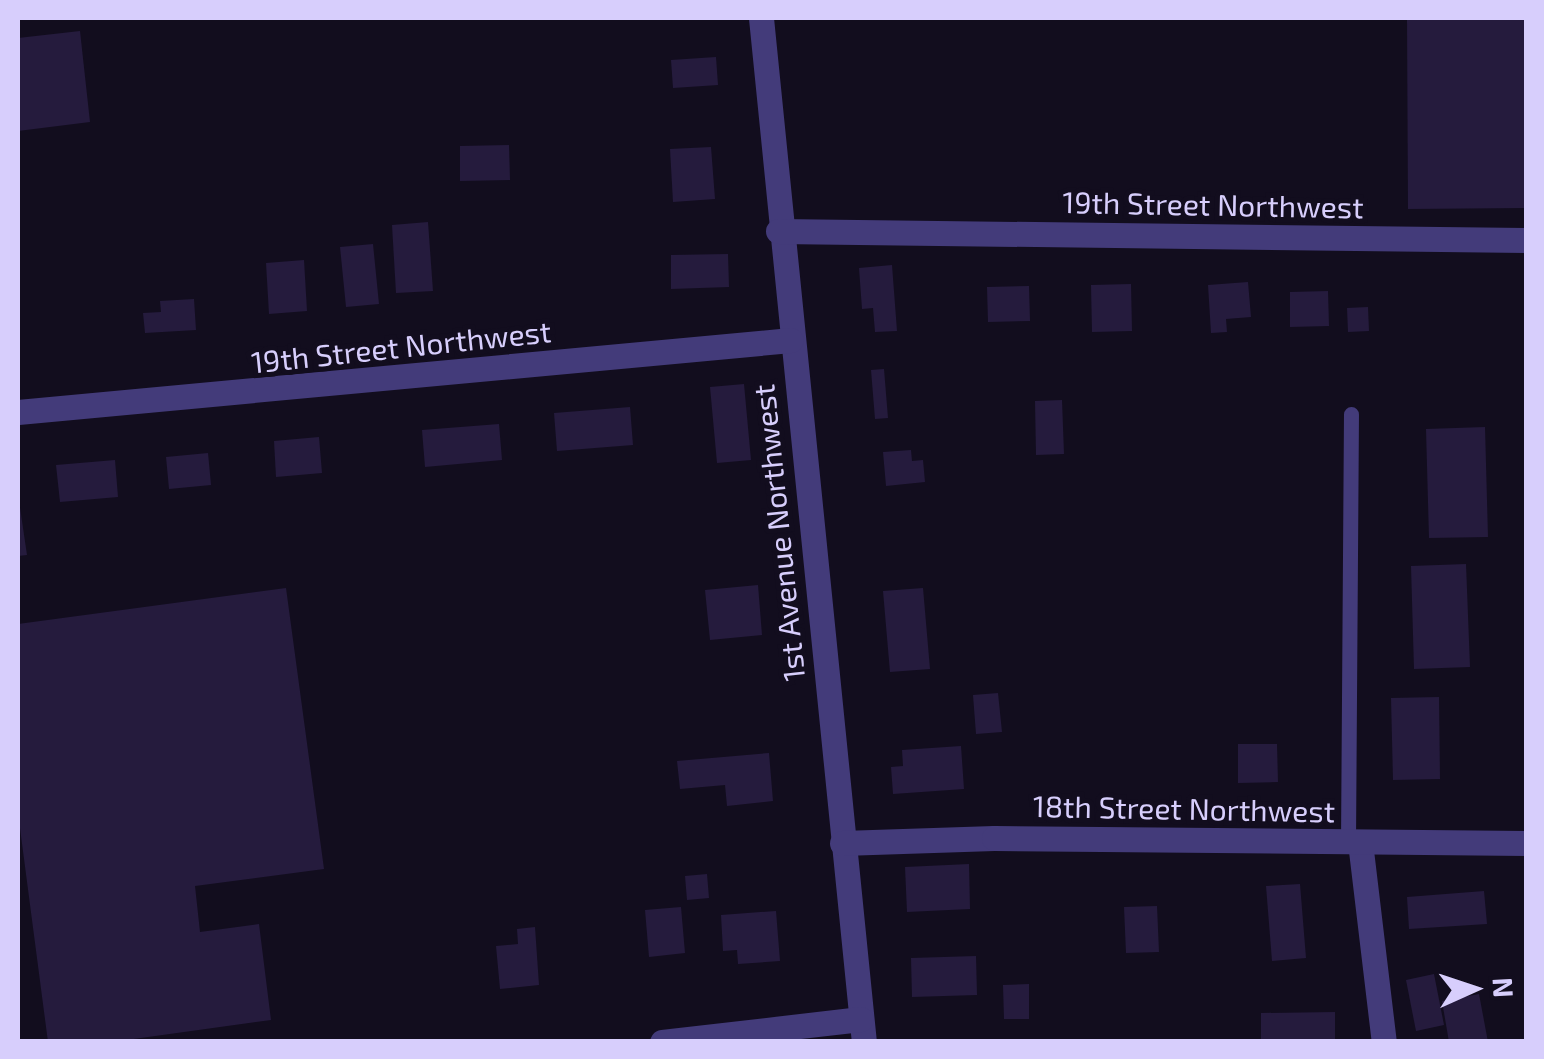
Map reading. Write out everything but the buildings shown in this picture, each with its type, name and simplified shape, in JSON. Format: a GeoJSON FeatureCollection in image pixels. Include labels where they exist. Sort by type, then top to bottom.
{"type":"FeatureCollection","features":[{"type":"Feature","properties":{"kind":"street","name":"1st Avenue Northwest"},"geometry":{"type":"LineString","coordinates":[[761,18],[778,231],[862,1030]]}},
{"type":"Feature","properties":{"kind":"street","name":"19th Street Northwest"},"geometry":{"type":"LineString","coordinates":[[778,231],[1526,240]]}},
{"type":"Feature","properties":{"kind":"street","name":"19th Street Northwest"},"geometry":{"type":"LineString","coordinates":[[18,412],[791,340]]}},
{"type":"Feature","properties":{"kind":"street","name":"18th Street Northwest"},"geometry":{"type":"LineString","coordinates":[[842,844],[994,838],[1526,843]]}},
{"type":"Feature","properties":{"kind":"street"},"geometry":{"type":"LineString","coordinates":[[1354,842],[1384,1042]]}},
{"type":"Feature","properties":{"kind":"street"},"geometry":{"type":"LineString","coordinates":[[662,1042],[862,1030]]}},
{"type":"Feature","properties":{"kind":"lane"},"geometry":{"type":"LineString","coordinates":[[1350,414],[1354,842]]}}]}
